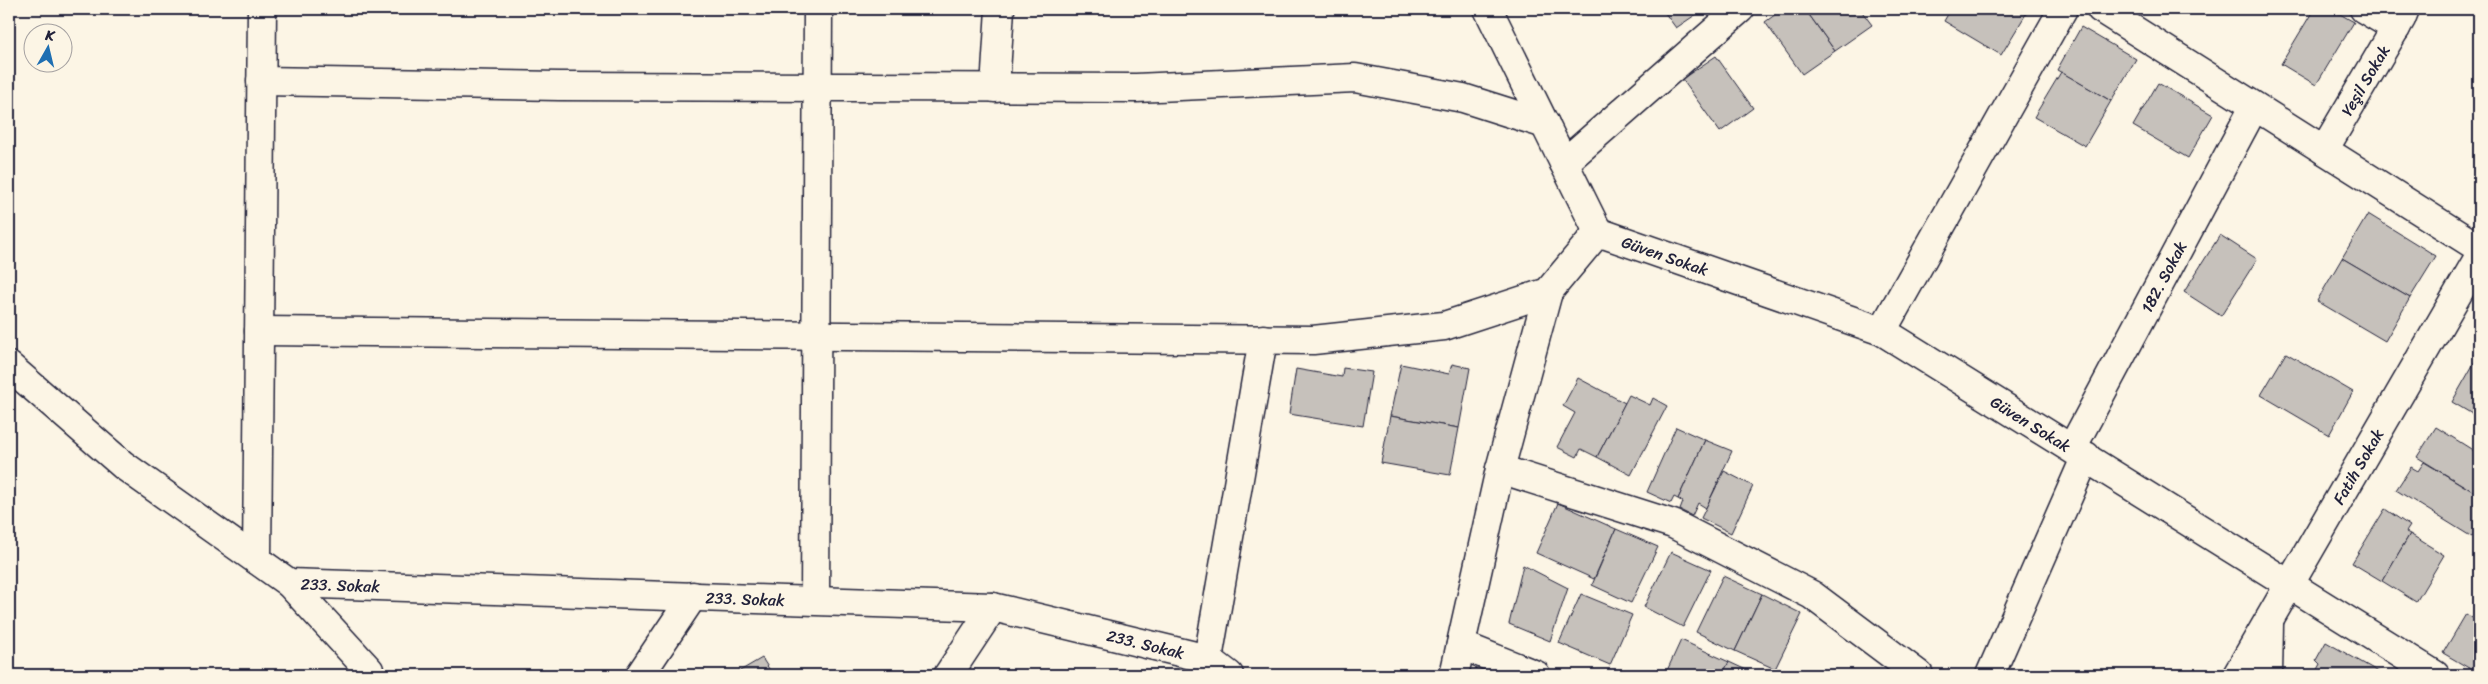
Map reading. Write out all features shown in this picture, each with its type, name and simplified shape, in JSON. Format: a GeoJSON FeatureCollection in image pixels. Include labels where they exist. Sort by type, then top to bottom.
{"type":"FeatureCollection","features":[{"type":"Feature","properties":{"kind":"street"},"geometry":{"type":"LineString","coordinates":[[257,560],[262,9]]}},
{"type":"Feature","properties":{"kind":"street"},"geometry":{"type":"LineString","coordinates":[[815,600],[818,9]]}},
{"type":"Feature","properties":{"kind":"street"},"geometry":{"type":"LineString","coordinates":[[995,88],[1000,9]]}},
{"type":"Feature","properties":{"kind":"street"},"geometry":{"type":"LineString","coordinates":[[1564,163],[1740,9]]}},
{"type":"Feature","properties":{"kind":"street"},"geometry":{"type":"LineString","coordinates":[[1882,331],[2063,9]]}},
{"type":"Feature","properties":{"kind":"street"},"geometry":{"type":"LineString","coordinates":[[2101,9],[2479,248]]}},
{"type":"Feature","properties":{"kind":"street"},"geometry":{"type":"LineString","coordinates":[[2364,9],[2400,18]]}},
{"type":"Feature","properties":{"kind":"street"},"geometry":{"type":"LineString","coordinates":[[1454,675],[1500,469],[1548,292],[1598,232],[1492,10]]}},
{"type":"Feature","properties":{"kind":"street","name":"Yeşil Sokak"},"geometry":{"type":"LineString","coordinates":[[2324,150],[2400,18]]}},
{"type":"Feature","properties":{"kind":"street"},"geometry":{"type":"LineString","coordinates":[[261,81],[559,86],[1136,88],[1355,78],[1463,98],[1545,124]]}},
{"type":"Feature","properties":{"kind":"street","name":"182. Sokak"},"geometry":{"type":"LineString","coordinates":[[1990,675],[2079,452],[2254,107]]}},
{"type":"Feature","properties":{"kind":"street","name":"Güven Sokak"},"geometry":{"type":"LineString","coordinates":[[1598,232],[1882,331],[2079,452],[2288,585],[2436,675]]}},
{"type":"Feature","properties":{"kind":"street","name":"Fatih Sokak"},"geometry":{"type":"LineString","coordinates":[[2237,675],[2479,257]]}},
{"type":"Feature","properties":{"kind":"street"},"geometry":{"type":"LineString","coordinates":[[259,331],[1313,340],[1444,326],[1548,292]]}},
{"type":"Feature","properties":{"kind":"street"},"geometry":{"type":"LineString","coordinates":[[1219,667],[1263,339]]}},
{"type":"Feature","properties":{"kind":"street","name":"233. Sokak"},"geometry":{"type":"LineString","coordinates":[[9,366],[124,465],[289,583],[993,606],[1219,667]]}},
{"type":"Feature","properties":{"kind":"street"},"geometry":{"type":"LineString","coordinates":[[1500,469],[1673,524],[1812,595],[1920,675]]}},
{"type":"Feature","properties":{"kind":"street"},"geometry":{"type":"LineString","coordinates":[[289,583],[369,670],[368,675]]}},
{"type":"Feature","properties":{"kind":"street"},"geometry":{"type":"LineString","coordinates":[[640,675],[693,596]]}},
{"type":"Feature","properties":{"kind":"street"},"geometry":{"type":"LineString","coordinates":[[948,675],[993,606]]}},
{"type":"Feature","properties":{"kind":"street"},"geometry":{"type":"LineString","coordinates":[[2268,675],[2269,622]]}},
{"type":"Feature","properties":{"kind":"street"},"geometry":{"type":"LineString","coordinates":[[1461,645],[1536,675]]}},
{"type":"Feature","properties":{"kind":"building"},"geometry":{"type":"Polygon","coordinates":[[[1662,9],[1704,9],[1676,28],[1662,9]]]}},
{"type":"Feature","properties":{"kind":"building"},"geometry":{"type":"Polygon","coordinates":[[[1783,9],[1805,9],[1835,51],[1802,74],[1765,22],[1783,9]]]}},
{"type":"Feature","properties":{"kind":"building"},"geometry":{"type":"Polygon","coordinates":[[[1805,9],[1860,9],[1872,25],[1835,51],[1805,9]]]}},
{"type":"Feature","properties":{"kind":"building"},"geometry":{"type":"Polygon","coordinates":[[[1951,9],[2029,9],[2001,55],[1944,21],[1951,9]]]}},
{"type":"Feature","properties":{"kind":"building"},"geometry":{"type":"Polygon","coordinates":[[[2314,9],[2331,9],[2354,22],[2316,85],[2281,64],[2314,9]]]}},
{"type":"Feature","properties":{"kind":"building"},"geometry":{"type":"Polygon","coordinates":[[[2081,27],[2136,59],[2111,101],[2057,70],[2081,27]]]}},
{"type":"Feature","properties":{"kind":"building"},"geometry":{"type":"Polygon","coordinates":[[[1716,56],[1753,108],[1720,132],[1682,79],[1716,56]]]}},
{"type":"Feature","properties":{"kind":"building"},"geometry":{"type":"Polygon","coordinates":[[[2061,72],[2111,101],[2085,146],[2034,117],[2061,72]]]}},
{"type":"Feature","properties":{"kind":"building"},"geometry":{"type":"Polygon","coordinates":[[[2158,83],[2213,115],[2188,158],[2133,126],[2158,83]]]}},
{"type":"Feature","properties":{"kind":"building"},"geometry":{"type":"Polygon","coordinates":[[[2368,214],[2436,256],[2410,298],[2342,258],[2368,214]]]}},
{"type":"Feature","properties":{"kind":"building"},"geometry":{"type":"Polygon","coordinates":[[[2220,235],[2257,259],[2221,316],[2184,292],[2220,235]]]}},
{"type":"Feature","properties":{"kind":"building"},"geometry":{"type":"Polygon","coordinates":[[[2342,258],[2410,298],[2385,341],[2317,301],[2342,258]]]}},
{"type":"Feature","properties":{"kind":"building"},"geometry":{"type":"Polygon","coordinates":[[[2479,344],[2479,360],[2473,355],[2479,344]]]}},
{"type":"Feature","properties":{"kind":"building"},"geometry":{"type":"Polygon","coordinates":[[[2286,353],[2353,392],[2329,435],[2261,395],[2286,353]]]}},
{"type":"Feature","properties":{"kind":"building"},"geometry":{"type":"Polygon","coordinates":[[[2477,358],[2479,360],[2479,418],[2452,402],[2477,358]]]}},
{"type":"Feature","properties":{"kind":"building"},"geometry":{"type":"Polygon","coordinates":[[[1401,364],[1449,374],[1452,364],[1470,368],[1459,428],[1390,416],[1401,364]]]}},
{"type":"Feature","properties":{"kind":"building"},"geometry":{"type":"Polygon","coordinates":[[[1343,368],[1372,372],[1363,426],[1289,414],[1296,369],[1342,377],[1343,368]]]}},
{"type":"Feature","properties":{"kind":"building"},"geometry":{"type":"Polygon","coordinates":[[[1578,378],[1625,403],[1597,457],[1581,449],[1577,457],[1557,447],[1575,413],[1563,406],[1578,378]]]}},
{"type":"Feature","properties":{"kind":"building"},"geometry":{"type":"Polygon","coordinates":[[[1629,395],[1650,405],[1653,398],[1667,406],[1631,475],[1597,457],[1629,395]]]}},
{"type":"Feature","properties":{"kind":"building"},"geometry":{"type":"Polygon","coordinates":[[[1390,416],[1459,428],[1450,475],[1381,463],[1390,416]]]}},
{"type":"Feature","properties":{"kind":"building"},"geometry":{"type":"Polygon","coordinates":[[[1676,427],[1705,440],[1678,499],[1674,497],[1671,503],[1647,492],[1676,427]]]}},
{"type":"Feature","properties":{"kind":"building"},"geometry":{"type":"Polygon","coordinates":[[[2436,427],[2479,454],[2479,495],[2417,457],[2436,427]]]}},
{"type":"Feature","properties":{"kind":"building"},"geometry":{"type":"Polygon","coordinates":[[[1705,440],[1732,451],[1706,508],[1698,503],[1692,516],[1680,510],[1683,502],[1678,499],[1705,440]]]}},
{"type":"Feature","properties":{"kind":"building"},"geometry":{"type":"Polygon","coordinates":[[[2424,462],[2479,495],[2479,526],[2472,537],[2396,490],[2411,467],[2418,471],[2424,462]]]}},
{"type":"Feature","properties":{"kind":"building"},"geometry":{"type":"Polygon","coordinates":[[[1724,471],[1753,486],[1731,533],[1701,518],[1724,471]]]}},
{"type":"Feature","properties":{"kind":"building"},"geometry":{"type":"Polygon","coordinates":[[[1558,503],[1616,529],[1594,579],[1536,553],[1558,503]]]}},
{"type":"Feature","properties":{"kind":"building"},"geometry":{"type":"Polygon","coordinates":[[[2385,509],[2410,526],[2406,532],[2410,534],[2382,581],[2352,563],[2385,509]]]}},
{"type":"Feature","properties":{"kind":"building"},"geometry":{"type":"Polygon","coordinates":[[[1616,529],[1658,547],[1631,603],[1592,585],[1616,529]]]}},
{"type":"Feature","properties":{"kind":"building"},"geometry":{"type":"Polygon","coordinates":[[[2410,534],[2444,555],[2416,602],[2382,581],[2410,534]]]}},
{"type":"Feature","properties":{"kind":"building"},"geometry":{"type":"Polygon","coordinates":[[[1671,552],[1711,570],[1683,627],[1644,607],[1671,552]]]}},
{"type":"Feature","properties":{"kind":"building"},"geometry":{"type":"Polygon","coordinates":[[[1523,565],[1568,588],[1550,641],[1509,624],[1523,565]]]}},
{"type":"Feature","properties":{"kind":"building"},"geometry":{"type":"Polygon","coordinates":[[[1723,576],[1762,594],[1735,651],[1696,632],[1723,576]]]}},
{"type":"Feature","properties":{"kind":"building"},"geometry":{"type":"Polygon","coordinates":[[[1581,594],[1632,615],[1610,665],[1559,643],[1581,594]]]}},
{"type":"Feature","properties":{"kind":"building"},"geometry":{"type":"Polygon","coordinates":[[[1762,594],[1802,614],[1775,669],[1735,651],[1762,594]]]}},
{"type":"Feature","properties":{"kind":"building"},"geometry":{"type":"Polygon","coordinates":[[[2466,614],[2479,622],[2479,674],[2443,653],[2466,614]]]}},
{"type":"Feature","properties":{"kind":"building"},"geometry":{"type":"Polygon","coordinates":[[[1681,640],[1729,662],[1722,675],[1665,675],[1681,640]]]}},
{"type":"Feature","properties":{"kind":"building"},"geometry":{"type":"Polygon","coordinates":[[[2326,642],[2384,675],[2314,675],[2320,664],[2316,660],[2326,642]]]}},
{"type":"Feature","properties":{"kind":"building"},"geometry":{"type":"Polygon","coordinates":[[[762,658],[773,675],[733,675],[762,658]]]}},
{"type":"Feature","properties":{"kind":"building"},"geometry":{"type":"Polygon","coordinates":[[[1729,662],[1757,675],[1722,675],[1729,662]]]}}]}
